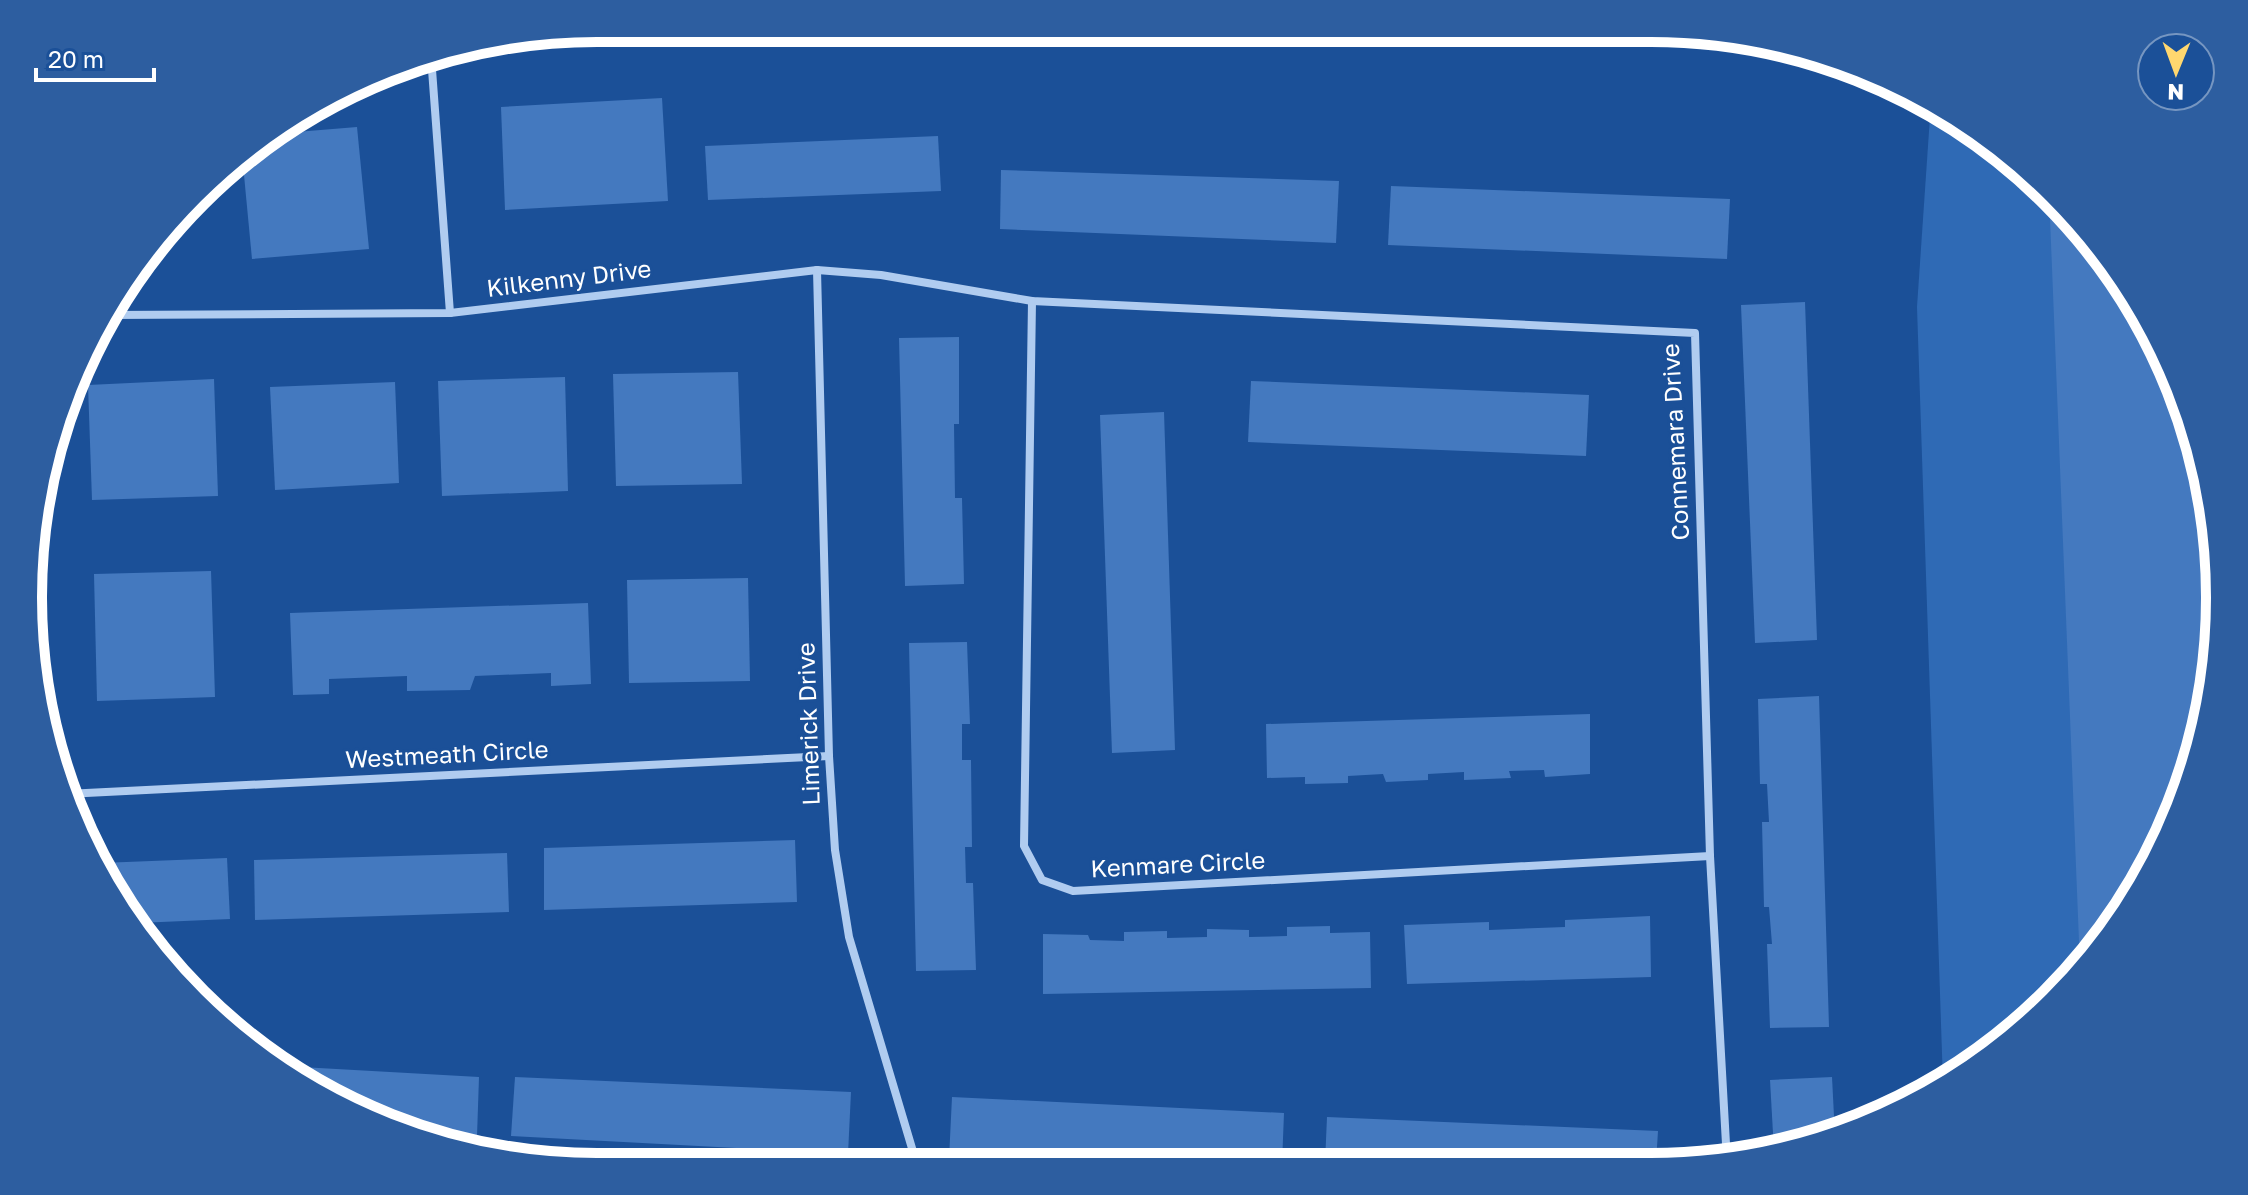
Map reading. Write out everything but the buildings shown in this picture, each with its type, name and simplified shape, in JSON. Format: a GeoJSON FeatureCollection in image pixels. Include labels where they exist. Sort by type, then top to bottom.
{"type":"FeatureCollection","features":[{"type":"Feature","properties":{"kind":"street"},"geometry":{"type":"LineString","coordinates":[[432,67],[450,313]]}},
{"type":"Feature","properties":{"kind":"street","name":"Kilkenny Drive"},"geometry":{"type":"LineString","coordinates":[[119,315],[450,313],[817,270],[881,275],[1032,301]]}},
{"type":"Feature","properties":{"kind":"street","name":"Limerick Drive"},"geometry":{"type":"LineString","coordinates":[[817,270],[829,756],[835,850],[849,937],[913,1153]]}},
{"type":"Feature","properties":{"kind":"street","name":"Kenmare Circle"},"geometry":{"type":"LineString","coordinates":[[1032,301],[1024,846],[1042,880],[1073,891],[1710,856]]}},
{"type":"Feature","properties":{"kind":"street","name":"Connemara Drive"},"geometry":{"type":"LineString","coordinates":[[1032,301],[1695,333],[1710,856],[1726,1147]]}},
{"type":"Feature","properties":{"kind":"street","name":"Westmeath Circle"},"geometry":{"type":"LineString","coordinates":[[78,793],[829,756]]}},
{"type":"Feature","properties":{"kind":"shaded area"},"geometry":{"type":"Polygon","coordinates":[[[1930,117],[1989,157],[2043,205],[2091,259],[2132,320],[2177,419],[2195,489],[2205,561],[2205,634],[2195,706],[2177,776],[2149,843],[2112,906],[2068,964],[2017,1015],[1943,1070],[1917,307],[1930,117]]]}}]}
